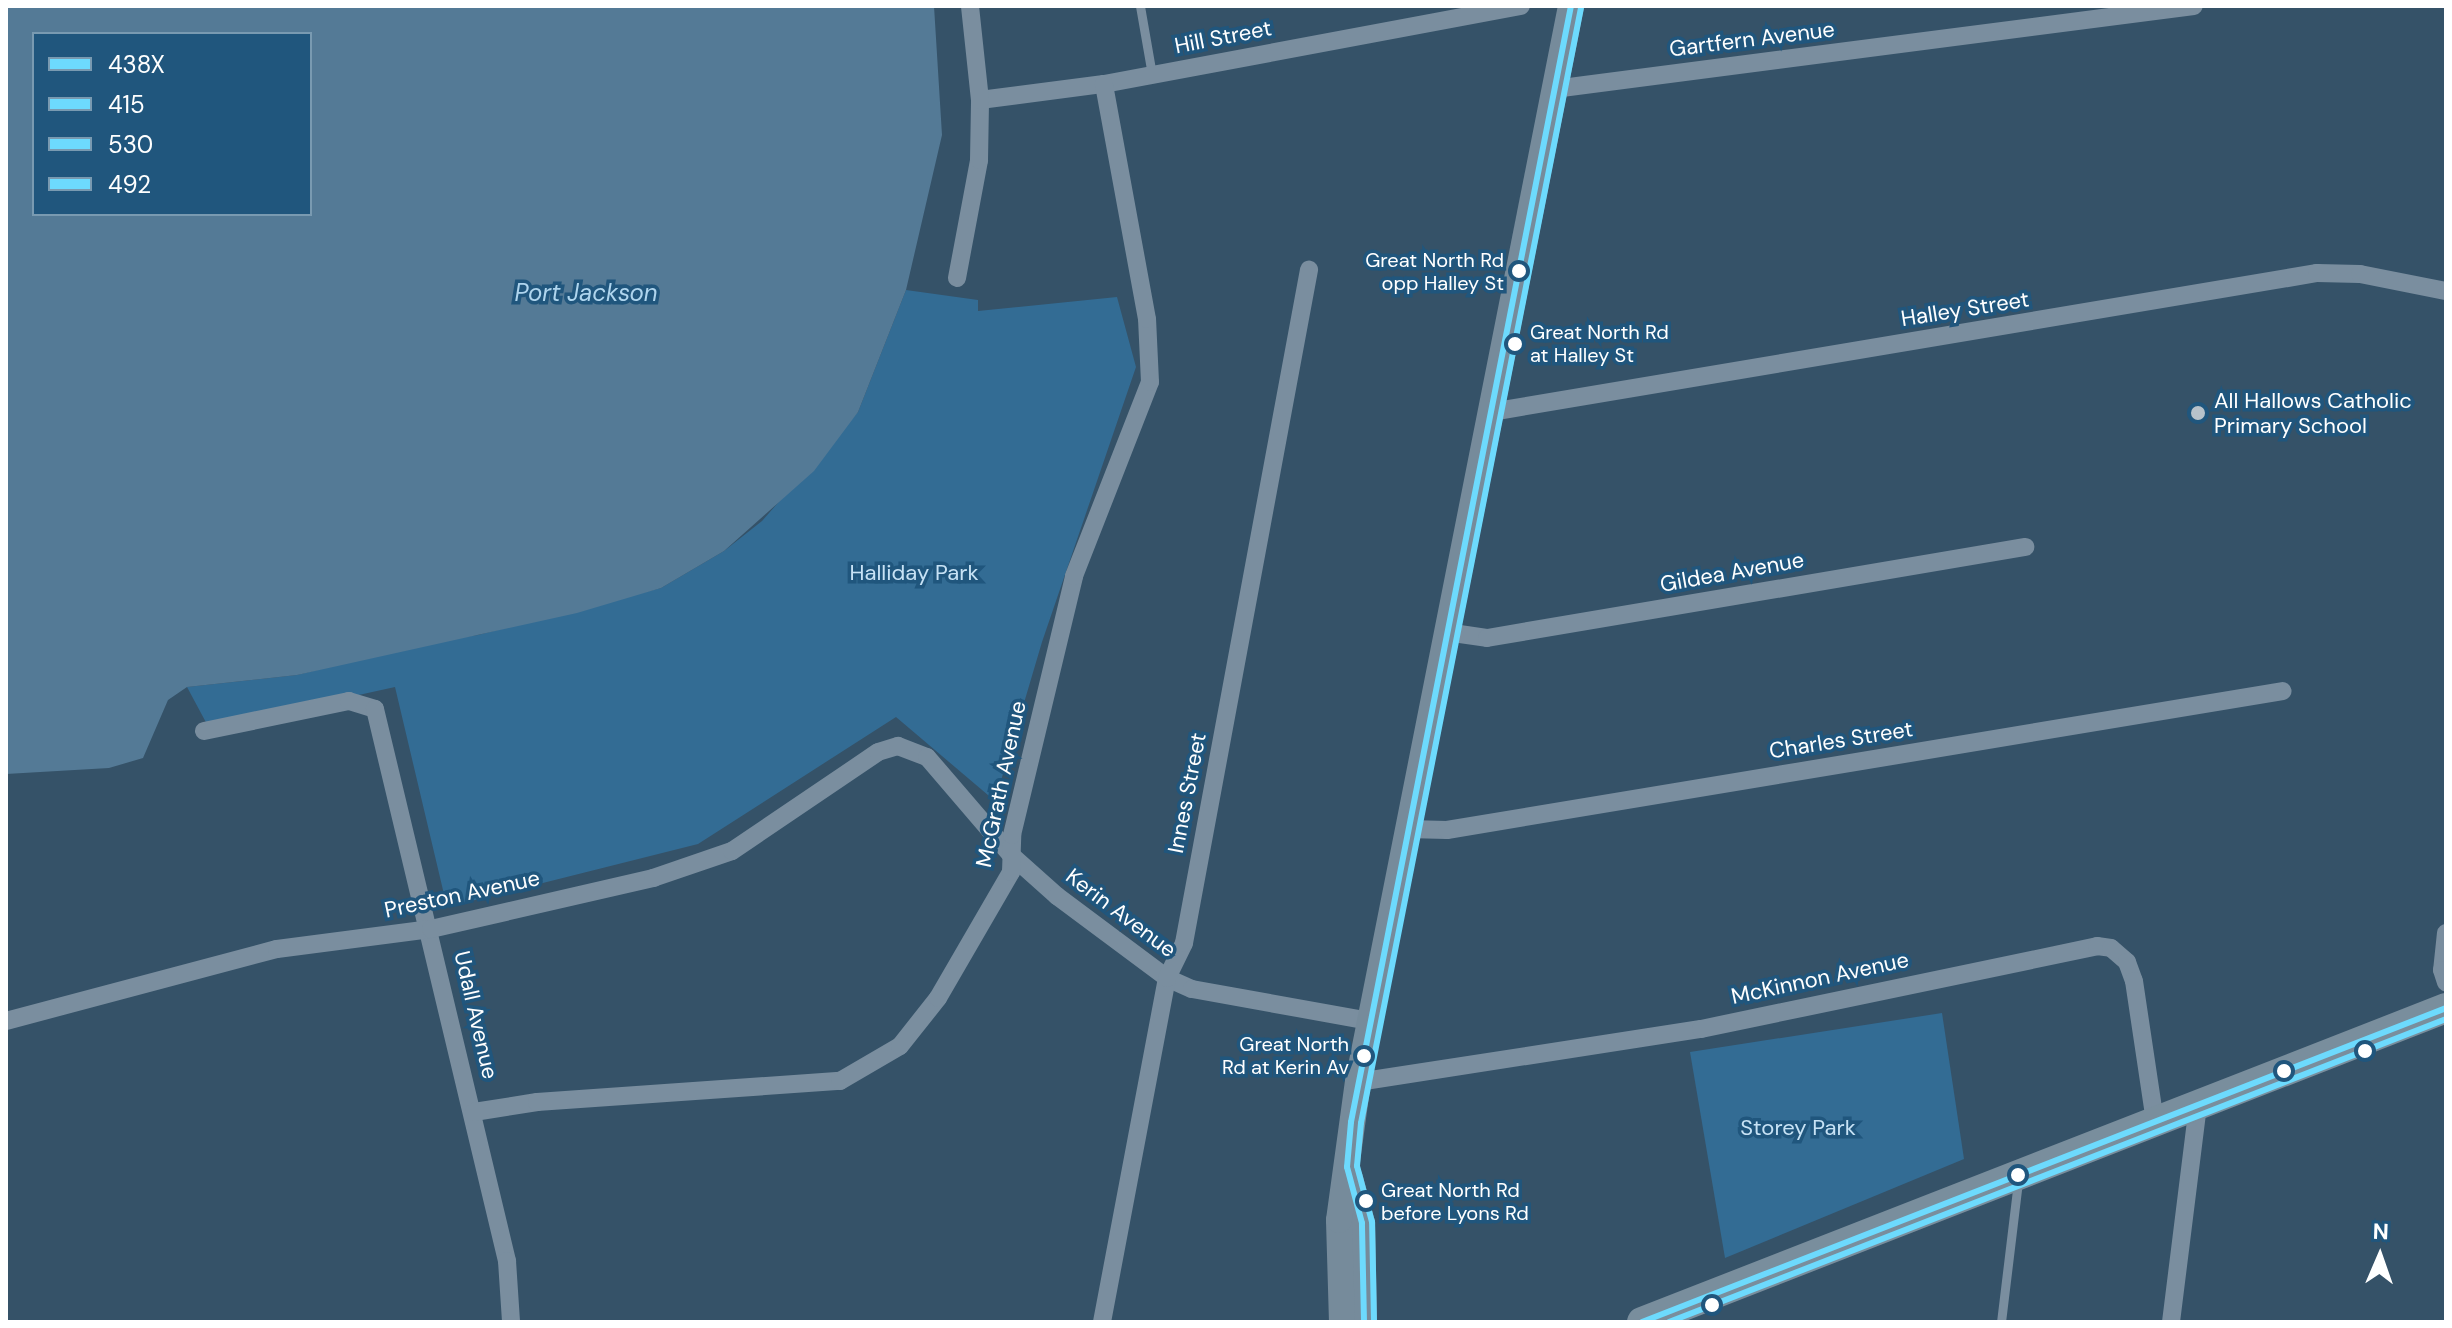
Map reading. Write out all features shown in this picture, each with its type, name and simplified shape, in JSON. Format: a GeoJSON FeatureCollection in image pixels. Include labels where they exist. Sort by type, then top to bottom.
{"type":"FeatureCollection","features":[{"type":"Feature","properties":{"kind":"main road"},"geometry":{"type":"LineString","coordinates":[[1342,1322],[1339,1220],[1358,1082],[1571,6]]}},
{"type":"Feature","properties":{"kind":"main road"},"geometry":{"type":"LineString","coordinates":[[1642,1322],[2446,1008]]}},
{"type":"Feature","properties":{"kind":"main road"},"geometry":{"type":"LineString","coordinates":[[1347,1167],[1362,1223],[1364,1322]]}},
{"type":"Feature","properties":{"kind":"street"},"geometry":{"type":"LineString","coordinates":[[957,278],[979,160],[980,100],[970,6]]}},
{"type":"Feature","properties":{"kind":"street","name":"Hill Street"},"geometry":{"type":"LineString","coordinates":[[980,100],[1104,84],[1521,6]]}},
{"type":"Feature","properties":{"kind":"street","name":"Gartfern Avenue"},"geometry":{"type":"LineString","coordinates":[[1554,89],[2194,6]]}},
{"type":"Feature","properties":{"kind":"street","name":"McGrath Avenue"},"geometry":{"type":"LineString","coordinates":[[474,1112],[537,1102],[821,1085],[858,1074],[900,1046],[931,1009],[1011,872],[1011,855],[1051,658],[1074,576],[1150,382],[1147,319],[1104,84]]}},
{"type":"Feature","properties":{"kind":"street","name":"Innes Street"},"geometry":{"type":"LineString","coordinates":[[1102,1322],[1167,978],[1184,943],[1309,270]]}},
{"type":"Feature","properties":{"kind":"street","name":"Halley Street"},"geometry":{"type":"LineString","coordinates":[[1491,412],[2317,273],[2360,274],[2446,291]]}},
{"type":"Feature","properties":{"kind":"street","name":"Gildea Avenue"},"geometry":{"type":"LineString","coordinates":[[1446,632],[1487,638],[2025,547]]}},
{"type":"Feature","properties":{"kind":"street","name":"Charles Street"},"geometry":{"type":"LineString","coordinates":[[1407,829],[1447,830],[2283,691]]}},
{"type":"Feature","properties":{"kind":"street","name":"Udall Avenue"},"geometry":{"type":"LineString","coordinates":[[204,731],[349,701],[366,703],[381,720],[507,1261],[511,1322]]}},
{"type":"Feature","properties":{"kind":"street","name":"Kerin Avenue"},"geometry":{"type":"LineString","coordinates":[[898,746],[913,747],[927,757],[1011,855],[1068,905],[1167,978],[1192,989],[1370,1021]]}},
{"type":"Feature","properties":{"kind":"street","name":"Preston Avenue"},"geometry":{"type":"LineString","coordinates":[[6,1021],[277,949],[431,929],[653,878],[732,851],[878,752],[898,746]]}},
{"type":"Feature","properties":{"kind":"street"},"geometry":{"type":"LineString","coordinates":[[2446,933],[2442,970],[2446,982]]}},
{"type":"Feature","properties":{"kind":"street","name":"McKinnon Avenue"},"geometry":{"type":"LineString","coordinates":[[1358,1082],[1701,1029],[2097,946],[2111,948],[2127,962],[2134,981],[2155,1121]]}},
{"type":"Feature","properties":{"kind":"street"},"geometry":{"type":"LineString","coordinates":[[2171,1322],[2198,1104]]}},
{"type":"Feature","properties":{"kind":"lane"},"geometry":{"type":"LineString","coordinates":[[1140,6],[1152,75]]}},
{"type":"Feature","properties":{"kind":"lane"},"geometry":{"type":"LineString","coordinates":[[2001,1322],[2019,1175]]}},
{"type":"Feature","properties":{"kind":"green space","name":"Halliday Park"},"geometry":{"type":"Polygon","coordinates":[[[906,290],[978,300],[978,311],[1117,297],[1136,367],[1042,642],[995,801],[896,717],[698,844],[447,907],[395,687],[209,728],[187,687],[297,675],[423,643],[478,635],[661,588],[724,551],[762,521],[858,412],[906,290]]]}},
{"type":"Feature","properties":{"kind":"green space","name":"Storey Park"},"geometry":{"type":"Polygon","coordinates":[[[1942,1013],[1964,1159],[1725,1258],[1690,1052],[1942,1013]]]}},
{"type":"Feature","properties":{"kind":"water","name":"Port Jackson"},"geometry":{"type":"Polygon","coordinates":[[[6,6],[934,6],[942,135],[906,290],[858,412],[814,471],[724,551],[661,588],[577,613],[297,675],[187,687],[168,700],[143,758],[109,768],[6,774],[6,6]]]}},
{"type":"Feature","properties":{"kind":"transit line","name":"438X"},"geometry":{"type":"LineString","coordinates":[[1364,1322],[1362,1223],[1347,1167],[1351,1122],[1571,6]]}},
{"type":"Feature","properties":{"kind":"transit line","name":"415"},"geometry":{"type":"LineString","coordinates":[[1374,1322],[1372,1222],[1357,1166],[1361,1123],[1581,8]]}},
{"type":"Feature","properties":{"kind":"transit line","name":"530"},"geometry":{"type":"LineString","coordinates":[[1642,1322],[2446,1008]]}},
{"type":"Feature","properties":{"kind":"transit line","name":"492"},"geometry":{"type":"LineString","coordinates":[[1669,1322],[2446,1019]]}},
{"type":"Feature","properties":{"kind":"place","name":"Great North Rd opp Halley St"},"geometry":{"type":"Point","coordinates":[1519,271]}},
{"type":"Feature","properties":{"kind":"place","name":"Great North Rd at Halley St"},"geometry":{"type":"Point","coordinates":[1515,344]}},
{"type":"Feature","properties":{"kind":"place","name":"All Hallows Catholic Primary School"},"geometry":{"type":"Point","coordinates":[2198,413]}},
{"type":"Feature","properties":{"kind":"place","name":"Great North Rd at Kerin Av"},"geometry":{"type":"Point","coordinates":[1364,1056]}},
{"type":"Feature","properties":{"kind":"place","name":"Great North Rd before Lyons Rd"},"geometry":{"type":"Point","coordinates":[1366,1201]}}]}
